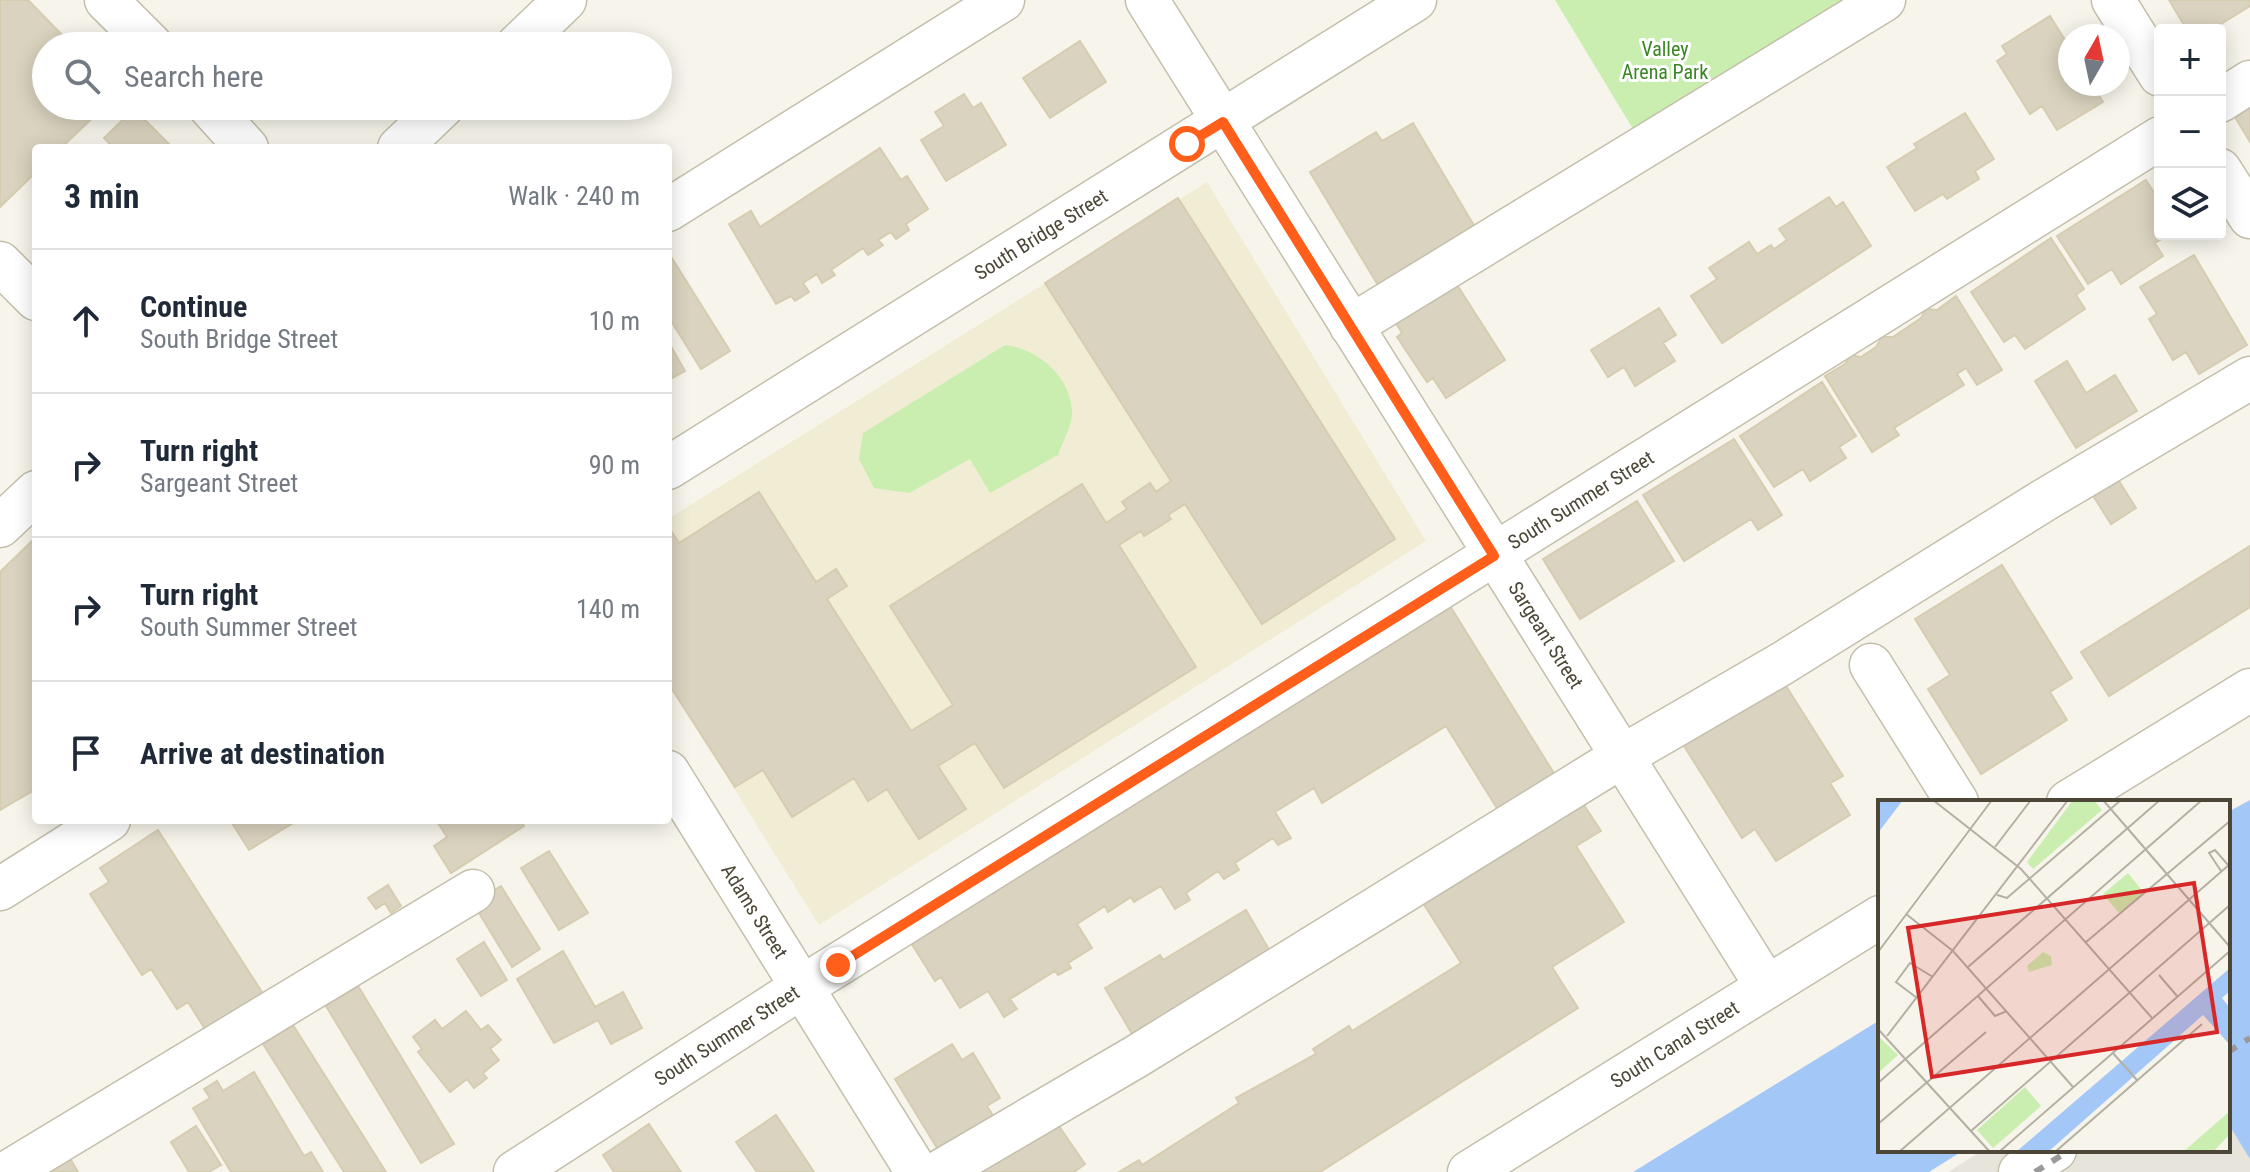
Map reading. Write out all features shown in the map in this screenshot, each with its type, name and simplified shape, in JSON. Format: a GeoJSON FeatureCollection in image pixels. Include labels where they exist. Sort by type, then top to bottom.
{"type":"FeatureCollection","features":[{"type":"Feature","properties":{"kind":"street"},"geometry":{"type":"LineString","coordinates":[[106,0],[138,32]]}},
{"type":"Feature","properties":{"kind":"street"},"geometry":{"type":"LineString","coordinates":[[532,32],[565,0]]}},
{"type":"Feature","properties":{"kind":"street"},"geometry":{"type":"LineString","coordinates":[[672,207],[1003,0]]}},
{"type":"Feature","properties":{"kind":"street","name":"Sargeant Street"},"geometry":{"type":"LineString","coordinates":[[1147,0],[1767,987]]}},
{"type":"Feature","properties":{"kind":"street","name":"South Bridge Street"},"geometry":{"type":"LineString","coordinates":[[672,466],[1415,0]]}},
{"type":"Feature","properties":{"kind":"street"},"geometry":{"type":"LineString","coordinates":[[1351,326],[1884,0]]}},
{"type":"Feature","properties":{"kind":"street"},"geometry":{"type":"LineString","coordinates":[[2113,0],[2154,65]]}},
{"type":"Feature","properties":{"kind":"street"},"geometry":{"type":"LineString","coordinates":[[2226,97],[2250,82]]}},
{"type":"Feature","properties":{"kind":"street"},"geometry":{"type":"LineString","coordinates":[[222,120],[243,144]]}},
{"type":"Feature","properties":{"kind":"street"},"geometry":{"type":"LineString","coordinates":[[403,144],[428,120]]}},
{"type":"Feature","properties":{"kind":"street","name":"South Summer Street"},"geometry":{"type":"LineString","coordinates":[[515,1172],[802,987],[2154,142]]}},
{"type":"Feature","properties":{"kind":"street"},"geometry":{"type":"LineString","coordinates":[[2226,179],[2250,217]]}},
{"type":"Feature","properties":{"kind":"street"},"geometry":{"type":"LineString","coordinates":[[0,263],[32,295]]}},
{"type":"Feature","properties":{"kind":"street"},"geometry":{"type":"LineString","coordinates":[[939,1172],[1137,1056],[1621,757],[1783,663],[2033,507],[2250,378]]}},
{"type":"Feature","properties":{"kind":"street"},"geometry":{"type":"LineString","coordinates":[[0,526],[32,496]]}},
{"type":"Feature","properties":{"kind":"street"},"geometry":{"type":"LineString","coordinates":[[1871,665],[1956,800]]}},
{"type":"Feature","properties":{"kind":"street"},"geometry":{"type":"LineString","coordinates":[[2071,800],[2250,690]]}},
{"type":"Feature","properties":{"kind":"street","name":"Adams Street"},"geometry":{"type":"LineString","coordinates":[[672,778],[917,1172]]}},
{"type":"Feature","properties":{"kind":"street"},"geometry":{"type":"LineString","coordinates":[[0,889],[103,824]]}},
{"type":"Feature","properties":{"kind":"street"},"geometry":{"type":"LineString","coordinates":[[8,1172],[473,891]]}},
{"type":"Feature","properties":{"kind":"street","name":"South Canal Street"},"geometry":{"type":"LineString","coordinates":[[1469,1172],[1878,918]]}},
{"type":"Feature","properties":{"kind":"street"},"geometry":{"type":"LineString","coordinates":[[2020,1172],[2052,1152]]}},
{"type":"Feature","properties":{"kind":"shaded area"},"geometry":{"type":"Polygon","coordinates":[[[1207,182],[1426,541],[819,925],[672,689],[672,516],[1207,182]]]}},
{"type":"Feature","properties":{"kind":"shaded area"},"geometry":{"type":"Polygon","coordinates":[[[2230,1112],[2250,1142],[2250,1172],[1948,1172],[1980,1152],[2230,1152],[2230,1112]]]}},
{"type":"Feature","properties":{"kind":"green space","name":"Valley Arena Park"},"geometry":{"type":"Polygon","coordinates":[[[1555,0],[1845,0],[1642,144],[1555,0]]]}},
{"type":"Feature","properties":{"kind":"green space"},"geometry":{"type":"Polygon","coordinates":[[[1005,345],[1030,352],[1041,359],[1066,387],[1072,417],[1058,455],[990,493],[970,459],[909,493],[874,488],[859,459],[863,433],[1005,345]]]}},
{"type":"Feature","properties":{"kind":"water"},"geometry":{"type":"Polygon","coordinates":[[[2250,800],[2250,1159],[2230,1126],[2230,811],[2250,800]]]}},
{"type":"Feature","properties":{"kind":"water"},"geometry":{"type":"Polygon","coordinates":[[[1878,1021],[1878,1152],[1961,1152],[1929,1172],[1633,1172],[1878,1021]]]}},
{"type":"Feature","properties":{"kind":"building"},"geometry":{"type":"Polygon","coordinates":[[[0,0],[28,0],[59,32],[32,32],[32,120],[90,120],[65,144],[32,144],[32,176],[0,207],[0,0]]]}},
{"type":"Feature","properties":{"kind":"building"},"geometry":{"type":"Polygon","coordinates":[[[2169,0],[2250,0],[2250,6],[2221,24],[2183,24],[2169,0]]]}},
{"type":"Feature","properties":{"kind":"building"},"geometry":{"type":"Polygon","coordinates":[[[2050,16],[2058,29],[2058,96],[2099,96],[2103,102],[2057,130],[2042,106],[2030,114],[1997,61],[2007,54],[2002,46],[2050,16]]]}},
{"type":"Feature","properties":{"kind":"building"},"geometry":{"type":"Polygon","coordinates":[[[1080,41],[1106,82],[1050,118],[1023,78],[1080,41]]]}},
{"type":"Feature","properties":{"kind":"building"},"geometry":{"type":"Polygon","coordinates":[[[964,94],[973,108],[981,103],[1006,145],[946,181],[921,140],[944,126],[935,112],[964,94]]]}},
{"type":"Feature","properties":{"kind":"building"},"geometry":{"type":"Polygon","coordinates":[[[2250,108],[2250,142],[2235,117],[2250,108]]]}},
{"type":"Feature","properties":{"kind":"building"},"geometry":{"type":"Polygon","coordinates":[[[1965,113],[1994,159],[1975,171],[1979,179],[1947,199],[1943,194],[1915,211],[1887,167],[1917,148],[1914,144],[1965,113]]]}},
{"type":"Feature","properties":{"kind":"building"},"geometry":{"type":"Polygon","coordinates":[[[123,120],[145,120],[169,144],[110,144],[104,138],[123,120]]]}},
{"type":"Feature","properties":{"kind":"building"},"geometry":{"type":"Polygon","coordinates":[[[1413,123],[1479,234],[1382,292],[1310,172],[1376,132],[1382,141],[1413,123]]]}},
{"type":"Feature","properties":{"kind":"building"},"geometry":{"type":"Polygon","coordinates":[[[880,148],[901,180],[907,176],[928,209],[906,224],[909,230],[896,239],[891,232],[878,240],[883,245],[868,255],[863,248],[831,270],[835,275],[822,283],[817,274],[803,283],[809,292],[795,301],[791,296],[776,304],[729,224],[751,211],[760,227],[880,148]]]}},
{"type":"Feature","properties":{"kind":"building"},"geometry":{"type":"Polygon","coordinates":[[[2146,180],[2154,193],[2154,240],[2160,240],[2155,243],[2163,256],[2121,284],[2112,269],[2088,284],[2057,236],[2146,180]]]}},
{"type":"Feature","properties":{"kind":"building"},"geometry":{"type":"Polygon","coordinates":[[[1829,197],[1836,207],[1843,202],[1871,246],[1722,343],[1691,296],[1717,279],[1709,268],[1749,242],[1757,254],[1771,245],[1774,249],[1787,240],[1779,229],[1829,197]]]}},
{"type":"Feature","properties":{"kind":"building"},"geometry":{"type":"Polygon","coordinates":[[[1178,198],[1395,539],[1262,624],[1185,504],[1168,515],[1171,519],[1144,536],[1141,531],[1119,545],[1196,667],[1004,788],[975,743],[938,766],[966,809],[919,839],[887,789],[868,801],[854,778],[792,817],[763,770],[735,787],[672,689],[672,532],[679,543],[759,492],[816,582],[836,569],[847,586],[827,599],[911,731],[953,705],[890,606],[1082,484],[1106,523],[1127,509],[1122,502],[1150,483],[1156,492],[1171,481],[1045,283],[1178,198]]]}},
{"type":"Feature","properties":{"kind":"building"},"geometry":{"type":"Polygon","coordinates":[[[2051,238],[2084,289],[2076,295],[2085,309],[2025,349],[2015,335],[2004,342],[1971,292],[2051,238]]]}},
{"type":"Feature","properties":{"kind":"building"},"geometry":{"type":"Polygon","coordinates":[[[2194,255],[2247,345],[2199,374],[2186,352],[2173,360],[2149,319],[2157,314],[2140,287],[2194,255]]]}},
{"type":"Feature","properties":{"kind":"building"},"geometry":{"type":"Polygon","coordinates":[[[672,258],[730,351],[701,369],[672,322],[672,258]]]}},
{"type":"Feature","properties":{"kind":"building"},"geometry":{"type":"Polygon","coordinates":[[[1452,277],[1505,360],[1446,398],[1433,378],[1427,382],[1397,337],[1402,333],[1391,315],[1452,277]]]}},
{"type":"Feature","properties":{"kind":"building"},"geometry":{"type":"Polygon","coordinates":[[[1956,296],[2002,370],[1977,385],[1966,368],[1957,374],[1964,385],[1894,428],[1899,435],[1872,452],[1825,376],[1845,364],[1851,355],[1861,357],[1876,347],[1882,337],[1893,337],[1921,318],[1926,309],[1937,310],[1956,296]]]}},
{"type":"Feature","properties":{"kind":"building"},"geometry":{"type":"Polygon","coordinates":[[[1659,308],[1676,335],[1663,343],[1675,361],[1635,386],[1624,367],[1608,377],[1591,350],[1659,308]]]}},
{"type":"Feature","properties":{"kind":"building"},"geometry":{"type":"Polygon","coordinates":[[[672,348],[685,371],[672,378],[672,348]]]}},
{"type":"Feature","properties":{"kind":"building"},"geometry":{"type":"Polygon","coordinates":[[[2067,361],[2086,393],[2115,375],[2137,411],[2076,448],[2035,381],[2067,361]]]}},
{"type":"Feature","properties":{"kind":"building"},"geometry":{"type":"Polygon","coordinates":[[[1822,382],[1856,436],[1839,447],[1846,458],[1810,481],[1803,469],[1774,487],[1740,436],[1822,382]]]}},
{"type":"Feature","properties":{"kind":"building"},"geometry":{"type":"Polygon","coordinates":[[[1734,439],[1782,515],[1758,530],[1751,519],[1684,561],[1643,495],[1734,439]]]}},
{"type":"Feature","properties":{"kind":"building"},"geometry":{"type":"Polygon","coordinates":[[[2117,478],[2136,508],[2111,524],[2092,494],[2117,478]]]}},
{"type":"Feature","properties":{"kind":"building"},"geometry":{"type":"Polygon","coordinates":[[[1637,501],[1674,561],[1580,619],[1543,559],[1637,501]]]}},
{"type":"Feature","properties":{"kind":"building"},"geometry":{"type":"Polygon","coordinates":[[[32,541],[32,791],[0,810],[0,572],[32,541]]]}},
{"type":"Feature","properties":{"kind":"building"},"geometry":{"type":"Polygon","coordinates":[[[2250,546],[2250,607],[2109,696],[2081,652],[2250,546]]]}},
{"type":"Feature","properties":{"kind":"building"},"geometry":{"type":"Polygon","coordinates":[[[2002,565],[2072,678],[2050,692],[2067,720],[1981,774],[1928,689],[1950,675],[1915,619],[2002,565]]]}},
{"type":"Feature","properties":{"kind":"building"},"geometry":{"type":"Polygon","coordinates":[[[1450,606],[1555,775],[1498,810],[1446,726],[1322,803],[1314,788],[1275,812],[1291,838],[1278,845],[1273,838],[1235,863],[1239,870],[1224,879],[1218,871],[1186,893],[1190,900],[1175,909],[1161,886],[1134,902],[1131,897],[1108,912],[1105,906],[1077,924],[1092,948],[1068,963],[1071,968],[1058,975],[1055,971],[1010,999],[1017,1009],[1004,1017],[988,991],[960,1008],[941,977],[935,981],[910,941],[1450,606]]]}},
{"type":"Feature","properties":{"kind":"building"},"geometry":{"type":"Polygon","coordinates":[[[1779,675],[1843,776],[1830,783],[1850,815],[1776,861],[1755,829],[1742,838],[1679,738],[1779,675]]]}},
{"type":"Feature","properties":{"kind":"building"},"geometry":{"type":"Polygon","coordinates":[[[1576,793],[1601,831],[1576,846],[1624,922],[1552,967],[1578,1008],[1320,1172],[1119,1172],[1139,1160],[1142,1165],[1239,1103],[1236,1098],[1316,1054],[1313,1049],[1349,1026],[1352,1031],[1461,963],[1418,895],[1576,793]]]}},
{"type":"Feature","properties":{"kind":"building"},"geometry":{"type":"Polygon","coordinates":[[[233,824],[291,824],[249,850],[233,824]]]}},
{"type":"Feature","properties":{"kind":"building"},"geometry":{"type":"Polygon","coordinates":[[[439,824],[524,826],[451,873],[434,846],[447,837],[439,824]]]}},
{"type":"Feature","properties":{"kind":"building"},"geometry":{"type":"Polygon","coordinates":[[[158,830],[267,1000],[210,1037],[188,1002],[177,1009],[151,969],[142,975],[90,894],[109,882],[100,868],[158,830]]]}},
{"type":"Feature","properties":{"kind":"building"},"geometry":{"type":"Polygon","coordinates":[[[549,851],[588,913],[559,930],[521,868],[549,851]]]}},
{"type":"Feature","properties":{"kind":"building"},"geometry":{"type":"Polygon","coordinates":[[[388,885],[401,906],[391,913],[385,903],[376,909],[368,898],[388,885]]]}},
{"type":"Feature","properties":{"kind":"building"},"geometry":{"type":"Polygon","coordinates":[[[501,886],[540,949],[512,967],[473,903],[501,886]]]}},
{"type":"Feature","properties":{"kind":"building"},"geometry":{"type":"Polygon","coordinates":[[[1246,910],[1271,953],[1138,1044],[1105,988],[1160,955],[1163,960],[1246,910]]]}},
{"type":"Feature","properties":{"kind":"building"},"geometry":{"type":"Polygon","coordinates":[[[484,942],[507,980],[481,996],[457,959],[484,942]]]}},
{"type":"Feature","properties":{"kind":"building"},"geometry":{"type":"Polygon","coordinates":[[[563,951],[595,1007],[623,992],[642,1028],[611,1044],[598,1020],[554,1043],[517,979],[563,951]]]}},
{"type":"Feature","properties":{"kind":"building"},"geometry":{"type":"Polygon","coordinates":[[[358,986],[454,1144],[421,1163],[326,1006],[358,986]]]}},
{"type":"Feature","properties":{"kind":"building"},"geometry":{"type":"Polygon","coordinates":[[[466,1011],[481,1030],[488,1025],[501,1040],[490,1049],[499,1060],[483,1073],[487,1078],[474,1088],[467,1079],[450,1092],[418,1052],[422,1049],[413,1037],[435,1020],[442,1029],[466,1011]]]}},
{"type":"Feature","properties":{"kind":"building"},"geometry":{"type":"Polygon","coordinates":[[[293,1025],[386,1172],[344,1172],[263,1044],[293,1025]]]}},
{"type":"Feature","properties":{"kind":"building"},"geometry":{"type":"Polygon","coordinates":[[[952,1044],[962,1060],[973,1053],[1000,1098],[987,1106],[999,1125],[943,1158],[895,1079],[952,1044]]]}},
{"type":"Feature","properties":{"kind":"building"},"geometry":{"type":"Polygon","coordinates":[[[254,1072],[304,1156],[311,1152],[323,1172],[231,1172],[193,1108],[210,1098],[204,1089],[217,1081],[223,1091],[254,1072]]]}},
{"type":"Feature","properties":{"kind":"building"},"geometry":{"type":"Polygon","coordinates":[[[776,1115],[814,1172],[757,1172],[736,1142],[776,1115]]]}},
{"type":"Feature","properties":{"kind":"building"},"geometry":{"type":"Polygon","coordinates":[[[1054,1119],[1085,1164],[1074,1172],[963,1172],[1054,1119]]]}},
{"type":"Feature","properties":{"kind":"building"},"geometry":{"type":"Polygon","coordinates":[[[649,1124],[681,1172],[614,1172],[603,1155],[649,1124]]]}},
{"type":"Feature","properties":{"kind":"building"},"geometry":{"type":"Polygon","coordinates":[[[196,1126],[221,1165],[209,1172],[189,1172],[171,1142],[196,1126]]]}},
{"type":"Feature","properties":{"kind":"building"},"geometry":{"type":"Polygon","coordinates":[[[64,1148],[78,1172],[22,1172],[64,1148]]]}},
{"type":"Feature","properties":{"kind":"railway"},"geometry":{"type":"LineString","coordinates":[[2230,1051],[2250,1038]]}},
{"type":"Feature","properties":{"kind":"railway"},"geometry":{"type":"LineString","coordinates":[[2035,1172],[2067,1152]]}},
{"type":"Feature","properties":{"kind":"route"},"geometry":{"type":"LineString","coordinates":[[838,965],[1494,556],[1223,122],[1187,144]]}}]}
